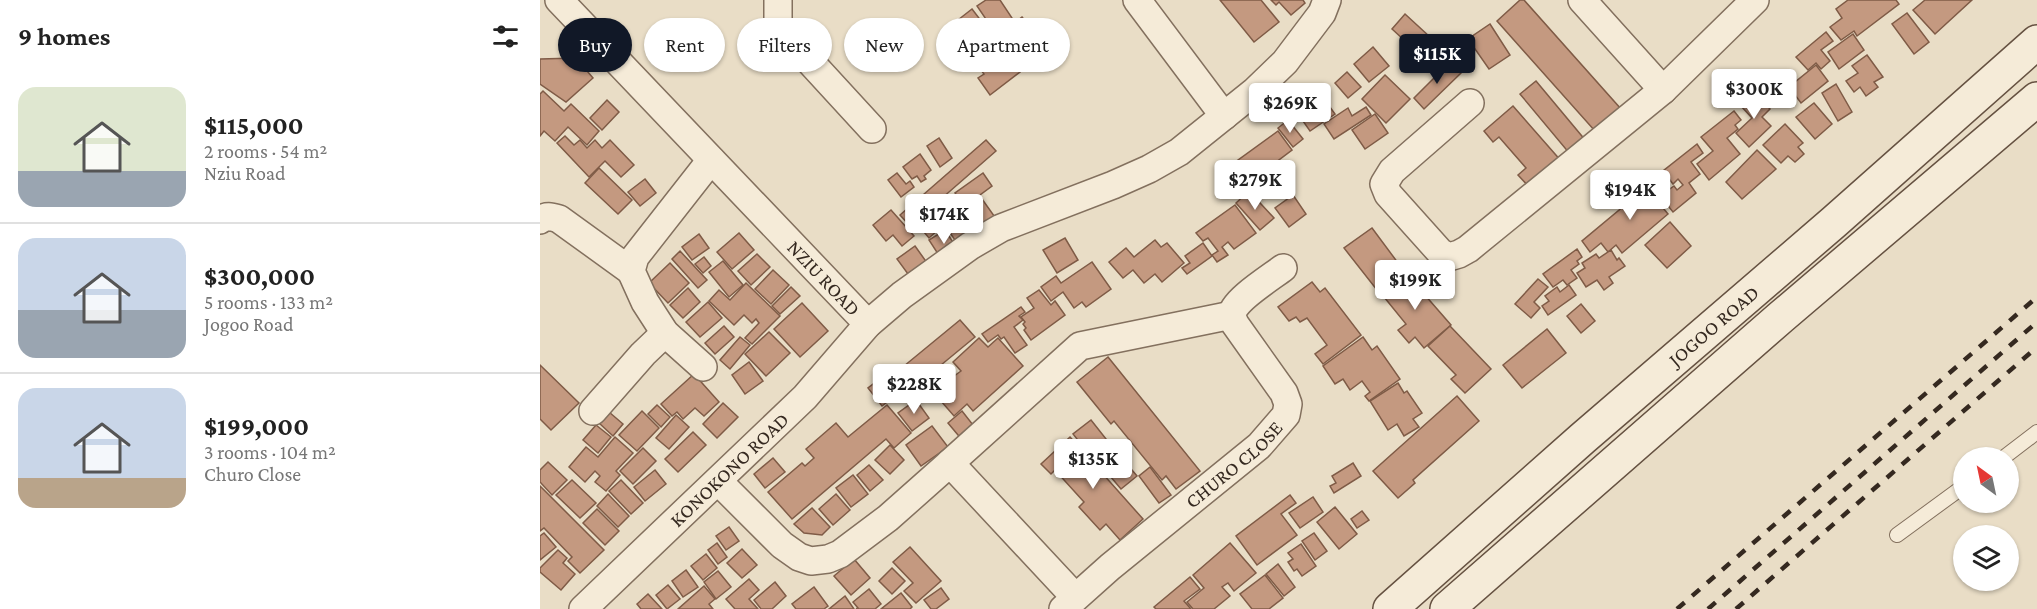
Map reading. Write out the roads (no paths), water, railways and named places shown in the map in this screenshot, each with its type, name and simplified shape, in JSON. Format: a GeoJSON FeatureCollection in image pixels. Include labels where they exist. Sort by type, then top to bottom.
{"type":"FeatureCollection","features":[{"type":"Feature","properties":{"kind":"main road","name":"JOGOO ROAD"},"geometry":{"type":"LineString","coordinates":[[1390,609],[1582,438],[1834,222],[2037,42]]}},
{"type":"Feature","properties":{"kind":"main road","name":"JOGOO ROAD"},"geometry":{"type":"LineString","coordinates":[[1447,609],[1774,323],[2037,99]]}},
{"type":"Feature","properties":{"kind":"street","name":"NZIU ROAD"},"geometry":{"type":"LineString","coordinates":[[559,0],[868,324],[931,273],[1001,228],[1113,185],[1179,152],[1285,62],[1322,13],[1327,0]]}},
{"type":"Feature","properties":{"kind":"street"},"geometry":{"type":"LineString","coordinates":[[778,0],[778,22],[782,31],[873,129]]}},
{"type":"Feature","properties":{"kind":"street"},"geometry":{"type":"LineString","coordinates":[[1137,0],[1224,116]]}},
{"type":"Feature","properties":{"kind":"street"},"geometry":{"type":"LineString","coordinates":[[1582,0],[1663,90]]}},
{"type":"Feature","properties":{"kind":"street"},"geometry":{"type":"LineString","coordinates":[[1470,103],[1392,171],[1384,184],[1388,194],[1440,252],[1449,257],[1460,255],[1468,249],[1663,90],[1755,0]]}},
{"type":"Feature","properties":{"kind":"street"},"geometry":{"type":"LineString","coordinates":[[631,271],[635,257],[711,160]]}},
{"type":"Feature","properties":{"kind":"street"},"geometry":{"type":"LineString","coordinates":[[540,220],[550,216],[559,219],[631,271],[645,302],[665,333],[703,367]]}},
{"type":"Feature","properties":{"kind":"street"},"geometry":{"type":"LineString","coordinates":[[718,481],[782,545],[799,557],[811,561],[828,559],[840,554],[888,518],[1080,346],[1232,315],[1240,300],[1283,268]]}},
{"type":"Feature","properties":{"kind":"street","name":"CHURO CLOSE"},"geometry":{"type":"LineString","coordinates":[[1069,603],[1258,446],[1286,415],[1288,404],[1284,393],[1235,324],[1232,315]]}},
{"type":"Feature","properties":{"kind":"street","name":"KONOKONO ROAD"},"geometry":{"type":"LineString","coordinates":[[583,609],[805,397],[868,324]]}},
{"type":"Feature","properties":{"kind":"street"},"geometry":{"type":"LineString","coordinates":[[593,411],[643,354],[665,333]]}},
{"type":"Feature","properties":{"kind":"street"},"geometry":{"type":"LineString","coordinates":[[950,463],[1069,603]]}},
{"type":"Feature","properties":{"kind":"lane"},"geometry":{"type":"LineString","coordinates":[[2017,447],[2037,432]]}},
{"type":"Feature","properties":{"kind":"lane"},"geometry":{"type":"LineString","coordinates":[[1897,535],[1953,494]]}},
{"type":"Feature","properties":{"kind":"railway"},"geometry":{"type":"LineString","coordinates":[[1677,609],[2037,297]]}},
{"type":"Feature","properties":{"kind":"railway"},"geometry":{"type":"LineString","coordinates":[[1708,609],[2037,322]]}},
{"type":"Feature","properties":{"kind":"railway"},"geometry":{"type":"LineString","coordinates":[[1736,609],[2037,347]]}}]}
